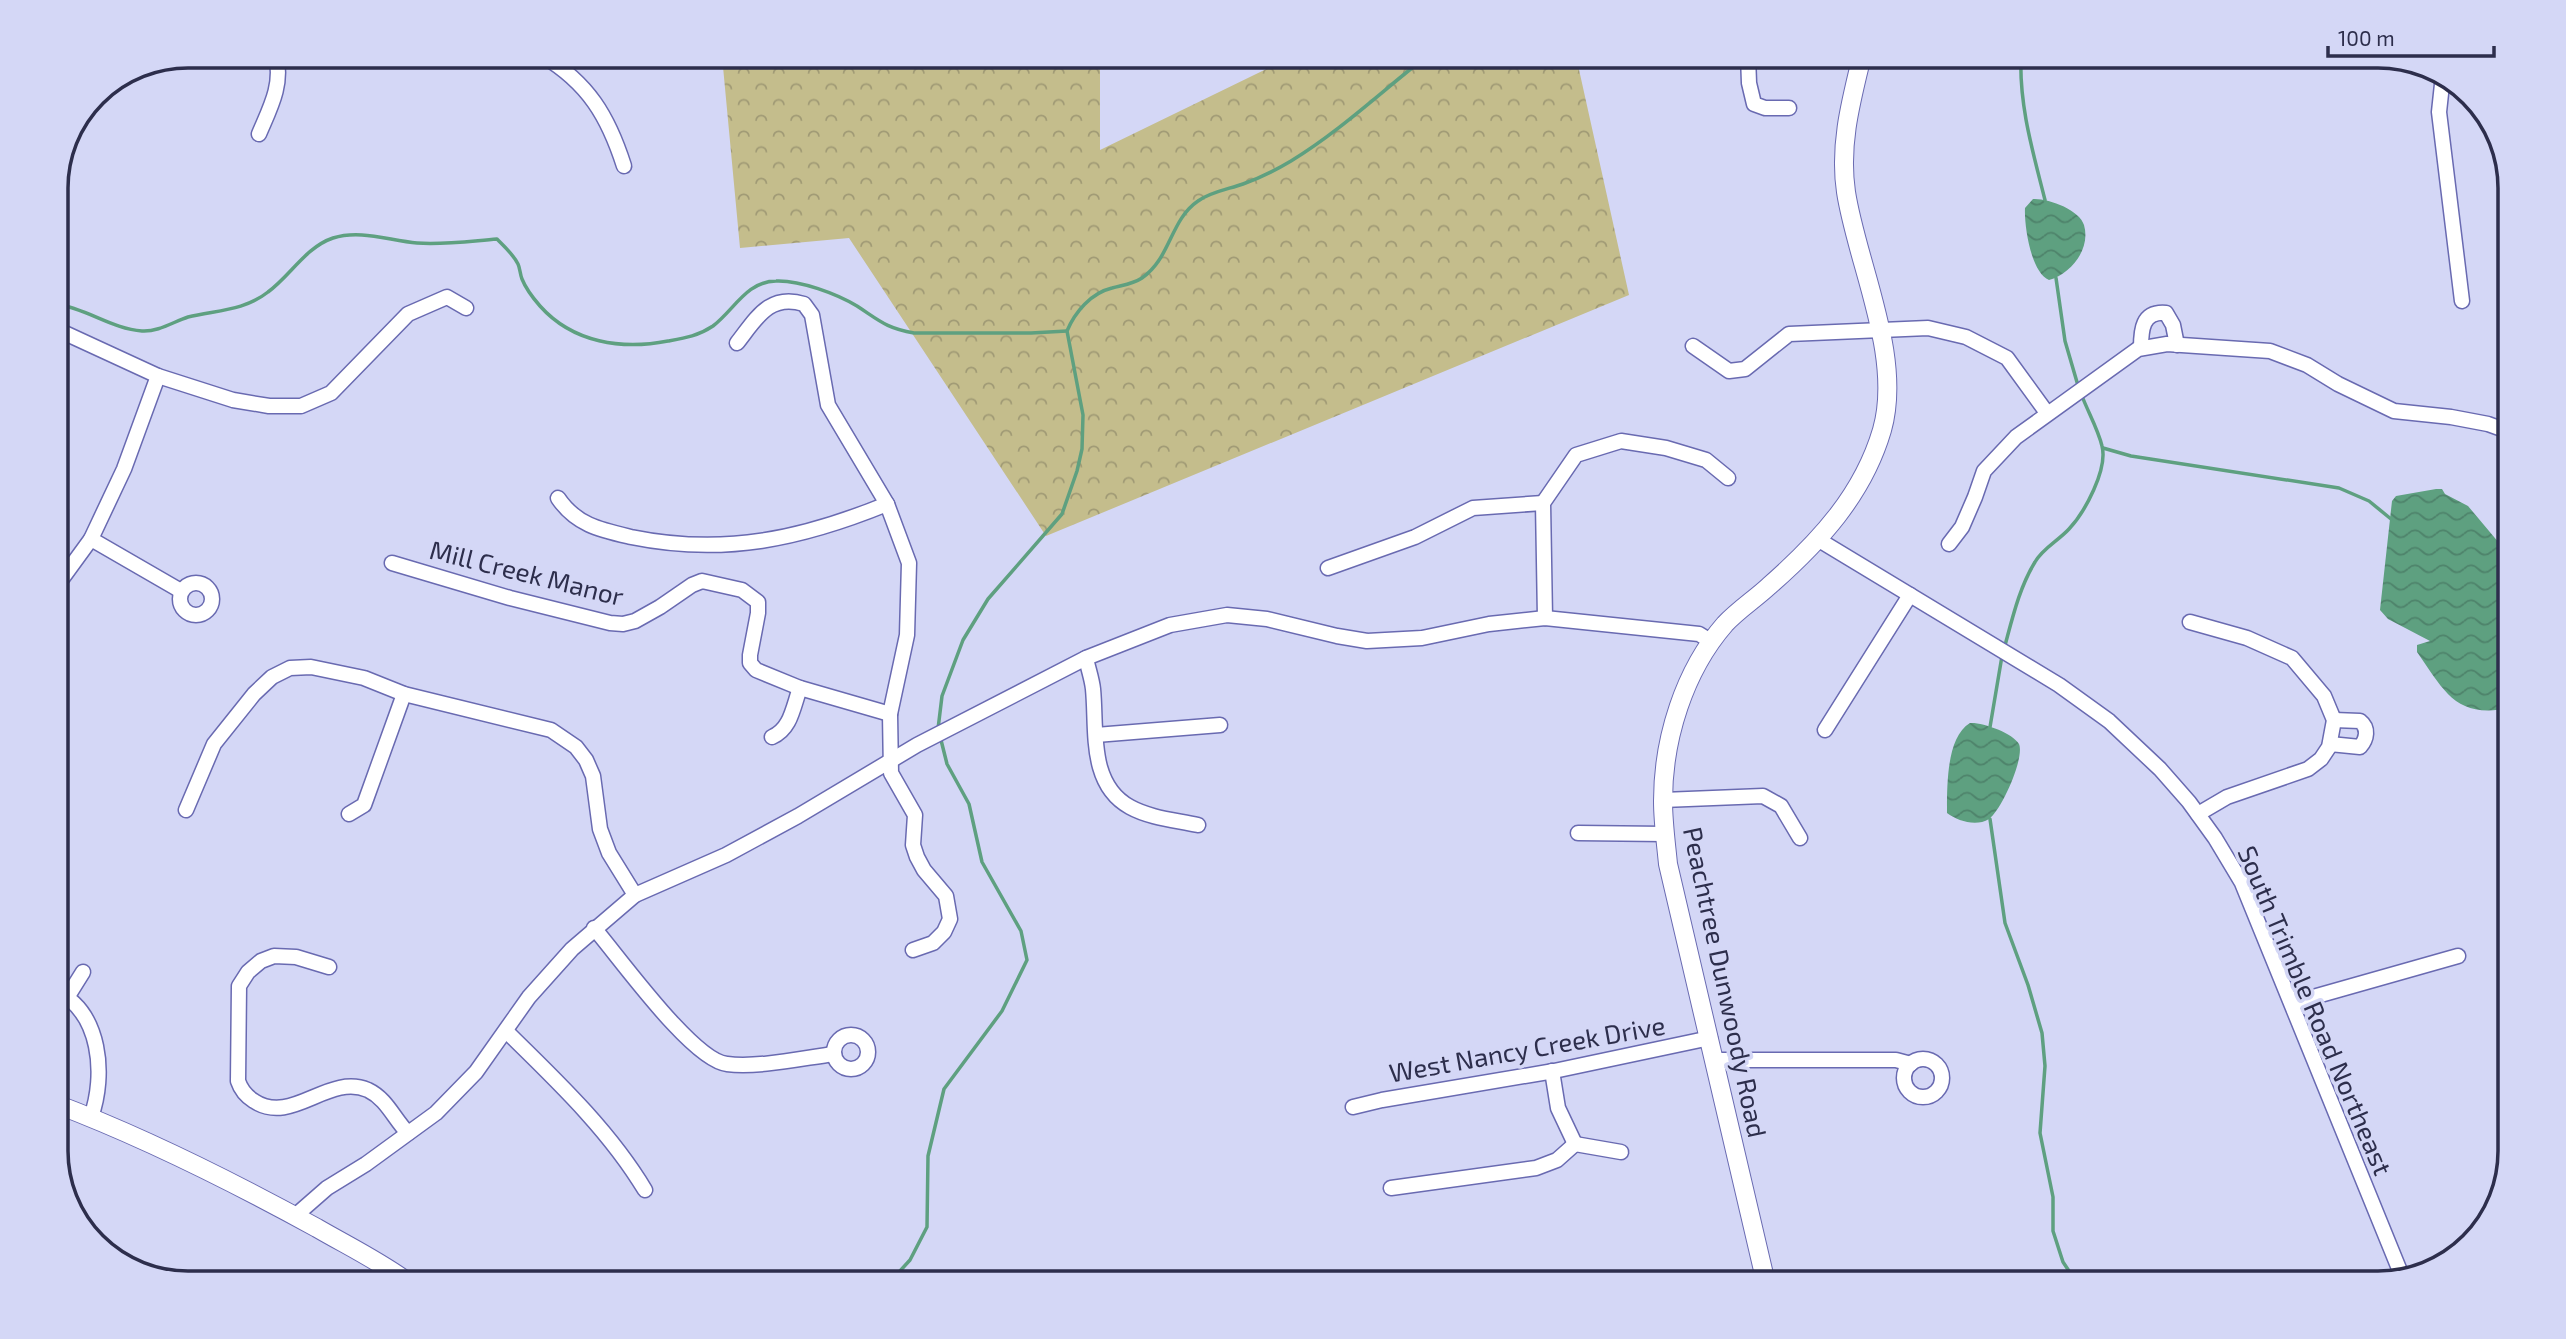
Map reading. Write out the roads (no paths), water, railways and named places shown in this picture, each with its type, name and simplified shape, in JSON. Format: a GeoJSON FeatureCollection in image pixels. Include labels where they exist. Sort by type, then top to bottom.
{"type":"FeatureCollection","features":[{"type":"Feature","properties":{"kind":"main road","name":"Peachtree Dunwoody Road"},"geometry":{"type":"LineString","coordinates":[[1763,1271],[1668,864],[1663,800],[1667,759],[1678,709],[1692,674],[1727,622],[1819,540],[1859,486],[1873,459],[1883,426],[1886,379],[1880,329],[1846,193],[1843,166],[1844,136],[1859,68]]}},
{"type":"Feature","properties":{"kind":"main road"},"geometry":{"type":"LineString","coordinates":[[69,1109],[158,1147],[295,1216],[389,1271]]}},
{"type":"Feature","properties":{"kind":"street"},"geometry":{"type":"LineString","coordinates":[[259,134],[275,97],[279,78],[278,68]]}},
{"type":"Feature","properties":{"kind":"street"},"geometry":{"type":"LineString","coordinates":[[560,68],[577,80],[592,96],[616,142],[624,166]]}},
{"type":"Feature","properties":{"kind":"street"},"geometry":{"type":"LineString","coordinates":[[1748,68],[1754,104],[1765,108],[1789,108]]}},
{"type":"Feature","properties":{"kind":"street"},"geometry":{"type":"LineString","coordinates":[[2442,88],[2439,112],[2462,301]]}},
{"type":"Feature","properties":{"kind":"street"},"geometry":{"type":"LineString","coordinates":[[69,334],[158,376],[233,400],[270,406],[301,406],[331,393],[408,314],[447,297],[466,308]]}},
{"type":"Feature","properties":{"kind":"street"},"geometry":{"type":"LineString","coordinates":[[737,343],[772,304],[792,300],[804,304],[811,315],[828,405],[887,504],[909,563],[907,635],[890,714],[891,773],[915,815],[913,845],[916,857],[946,896],[950,907],[950,919],[944,932],[933,943],[913,950]]}},
{"type":"Feature","properties":{"kind":"street"},"geometry":{"type":"LineString","coordinates":[[2141,348],[2141,328],[2146,318],[2158,312],[2166,313],[2170,318],[2177,345]]}},
{"type":"Feature","properties":{"kind":"street"},"geometry":{"type":"LineString","coordinates":[[1693,346],[1729,371],[1745,369],[1789,334],[1843,334],[1880,329],[1928,328],[1966,337],[2007,358],[2047,413]]}},
{"type":"Feature","properties":{"kind":"street"},"geometry":{"type":"LineString","coordinates":[[1949,544],[1962,527],[1984,471],[2016,437],[2141,348],[2167,344],[2270,351],[2307,365],[2338,384],[2394,411],[2451,417],[2497,427]]}},
{"type":"Feature","properties":{"kind":"street"},"geometry":{"type":"LineString","coordinates":[[69,569],[91,538],[124,469],[158,376]]}},
{"type":"Feature","properties":{"kind":"street"},"geometry":{"type":"LineString","coordinates":[[1545,618],[1543,503],[1577,455],[1621,442],[1666,448],[1706,460],[1728,478]]}},
{"type":"Feature","properties":{"kind":"street"},"geometry":{"type":"LineString","coordinates":[[558,498],[568,513],[580,521],[611,532],[716,547],[790,536],[843,522],[887,504]]}},
{"type":"Feature","properties":{"kind":"street"},"geometry":{"type":"LineString","coordinates":[[1328,568],[1415,537],[1473,508],[1543,503]]}},
{"type":"Feature","properties":{"kind":"street"},"geometry":{"type":"LineString","coordinates":[[91,538],[181,591]]}},
{"type":"Feature","properties":{"kind":"street","name":"South Trimble Road Northeast"},"geometry":{"type":"LineString","coordinates":[[1819,540],[2059,685],[2099,713],[2160,769],[2198,814],[2242,883],[2399,1269]]}},
{"type":"Feature","properties":{"kind":"street","name":"Mill Creek Manor"},"geometry":{"type":"LineString","coordinates":[[391,563],[510,598],[623,624],[635,621],[702,581],[742,590],[758,602],[750,663],[756,670],[800,688],[890,714]]}},
{"type":"Feature","properties":{"kind":"street"},"geometry":{"type":"LineString","coordinates":[[1825,730],[1910,595]]}},
{"type":"Feature","properties":{"kind":"street"},"geometry":{"type":"LineString","coordinates":[[295,1216],[327,1188],[366,1164],[436,1113],[476,1072],[529,997],[572,948],[635,895],[726,855],[798,816],[917,745],[1086,657],[1170,625],[1227,615],[1267,618],[1337,636],[1386,641],[1422,638],[1489,624],[1545,618],[1699,634],[1712,642]]}},
{"type":"Feature","properties":{"kind":"street"},"geometry":{"type":"LineString","coordinates":[[2190,622],[2247,638],[2292,658],[2324,696],[2334,720],[2330,744],[2322,758],[2308,769],[2227,797],[2198,814]]}},
{"type":"Feature","properties":{"kind":"street"},"geometry":{"type":"LineString","coordinates":[[1086,657],[1093,686],[1098,763],[1102,776],[1127,806],[1150,816],[1198,825]]}},
{"type":"Feature","properties":{"kind":"street"},"geometry":{"type":"LineString","coordinates":[[187,810],[214,744],[254,694],[272,677],[290,668],[311,667],[364,678],[404,694],[551,730],[576,747],[593,776],[600,829],[609,853],[635,895]]}},
{"type":"Feature","properties":{"kind":"street"},"geometry":{"type":"LineString","coordinates":[[772,737],[782,733],[787,725],[800,688]]}},
{"type":"Feature","properties":{"kind":"street"},"geometry":{"type":"LineString","coordinates":[[349,814],[364,804],[404,694]]}},
{"type":"Feature","properties":{"kind":"street"},"geometry":{"type":"LineString","coordinates":[[2330,744],[2360,747],[2366,735],[2365,727],[2360,721],[2334,720]]}},
{"type":"Feature","properties":{"kind":"street"},"geometry":{"type":"LineString","coordinates":[[1096,734],[1220,725]]}},
{"type":"Feature","properties":{"kind":"street"},"geometry":{"type":"LineString","coordinates":[[1663,800],[1763,796],[1781,806],[1800,838]]}},
{"type":"Feature","properties":{"kind":"street"},"geometry":{"type":"LineString","coordinates":[[1578,833],[1665,834]]}},
{"type":"Feature","properties":{"kind":"street"},"geometry":{"type":"LineString","coordinates":[[594,928],[679,1030],[710,1059],[726,1065],[834,1054]]}},
{"type":"Feature","properties":{"kind":"street"},"geometry":{"type":"LineString","coordinates":[[329,967],[296,957],[274,956],[261,961],[248,972],[239,986],[238,1081],[241,1090],[265,1107],[279,1108],[295,1105],[340,1087],[354,1086],[379,1097],[408,1133]]}},
{"type":"Feature","properties":{"kind":"street"},"geometry":{"type":"LineString","coordinates":[[2291,1003],[2458,956]]}},
{"type":"Feature","properties":{"kind":"street"},"geometry":{"type":"LineString","coordinates":[[69,987],[83,972]]}},
{"type":"Feature","properties":{"kind":"street"},"geometry":{"type":"LineString","coordinates":[[69,998],[81,1011],[93,1034],[97,1049],[98,1086],[90,1117]]}},
{"type":"Feature","properties":{"kind":"street"},"geometry":{"type":"LineString","coordinates":[[506,1031],[549,1073],[620,1152],[645,1190]]}},
{"type":"Feature","properties":{"kind":"street","name":"West Nancy Creek Drive"},"geometry":{"type":"LineString","coordinates":[[1353,1107],[1552,1071],[1710,1038]]}},
{"type":"Feature","properties":{"kind":"street"},"geometry":{"type":"LineString","coordinates":[[1715,1060],[1896,1060],[1911,1064]]}},
{"type":"Feature","properties":{"kind":"street"},"geometry":{"type":"LineString","coordinates":[[1552,1071],[1558,1108],[1575,1144]]}},
{"type":"Feature","properties":{"kind":"street"},"geometry":{"type":"LineString","coordinates":[[1575,1144],[1621,1152]]}},
{"type":"Feature","properties":{"kind":"street"},"geometry":{"type":"LineString","coordinates":[[1391,1188],[1536,1168],[1557,1160],[1575,1144]]}},
{"type":"Feature","properties":{"kind":"water"},"geometry":{"type":"Polygon","coordinates":[[[2033,199],[2063,206],[2076,214],[2084,225],[2085,243],[2077,259],[2065,272],[2049,280],[2043,276],[2033,259],[2027,236],[2025,208],[2033,199]]]}},
{"type":"Feature","properties":{"kind":"water"},"geometry":{"type":"Polygon","coordinates":[[[2442,489],[2445,494],[2468,506],[2497,541],[2498,709],[2477,710],[2454,699],[2444,690],[2417,652],[2417,645],[2430,641],[2388,619],[2380,610],[2392,501],[2396,496],[2442,489]]]}},
{"type":"Feature","properties":{"kind":"water"},"geometry":{"type":"Polygon","coordinates":[[[1970,723],[1982,724],[2004,732],[2016,740],[2020,751],[2011,784],[2000,806],[1989,819],[1979,823],[1962,821],[1947,813],[1952,751],[1956,739],[1970,723]]]}},
{"type":"Feature","properties":{"kind":"waterway"},"geometry":{"type":"LineString","coordinates":[[938,729],[942,696],[963,640],[988,599],[1062,514],[1077,471],[1082,449],[1083,415],[1067,331],[1079,310],[1097,294],[1135,282],[1152,270],[1182,218],[1198,201],[1256,179],[1291,161],[1344,124],[1412,68]]}},
{"type":"Feature","properties":{"kind":"waterway"},"geometry":{"type":"LineString","coordinates":[[2021,68],[2025,111],[2045,200]]}},
{"type":"Feature","properties":{"kind":"waterway"},"geometry":{"type":"LineString","coordinates":[[69,307],[131,329],[154,330],[188,317],[249,303],[276,285],[323,242],[354,235],[427,243],[497,239],[516,260],[530,293],[553,318],[583,336],[616,344],[651,344],[697,334],[713,326],[749,291],[766,282],[776,281],[807,285],[829,293],[849,301],[890,326],[914,333],[1067,331]]}},
{"type":"Feature","properties":{"kind":"waterway"},"geometry":{"type":"LineString","coordinates":[[2056,278],[2065,341],[2079,389]]}},
{"type":"Feature","properties":{"kind":"waterway"},"geometry":{"type":"LineString","coordinates":[[2004,649],[2029,572],[2042,553],[2075,521],[2094,490],[2102,466],[2102,446],[2082,396]]}},
{"type":"Feature","properties":{"kind":"waterway"},"geometry":{"type":"LineString","coordinates":[[2103,448],[2131,456],[2339,488],[2369,501],[2391,519]]}},
{"type":"Feature","properties":{"kind":"waterway"},"geometry":{"type":"LineString","coordinates":[[1990,727],[2002,656]]}},
{"type":"Feature","properties":{"kind":"waterway"},"geometry":{"type":"LineString","coordinates":[[900,1271],[910,1260],[927,1227],[928,1156],[944,1089],[1002,1011],[1027,960],[1021,931],[982,862],[969,804],[947,764],[940,736]]}},
{"type":"Feature","properties":{"kind":"waterway"},"geometry":{"type":"LineString","coordinates":[[1990,819],[2005,923],[2042,1033],[2045,1066],[2040,1133],[2053,1197],[2053,1231],[2063,1262],[2069,1271]]}}]}
